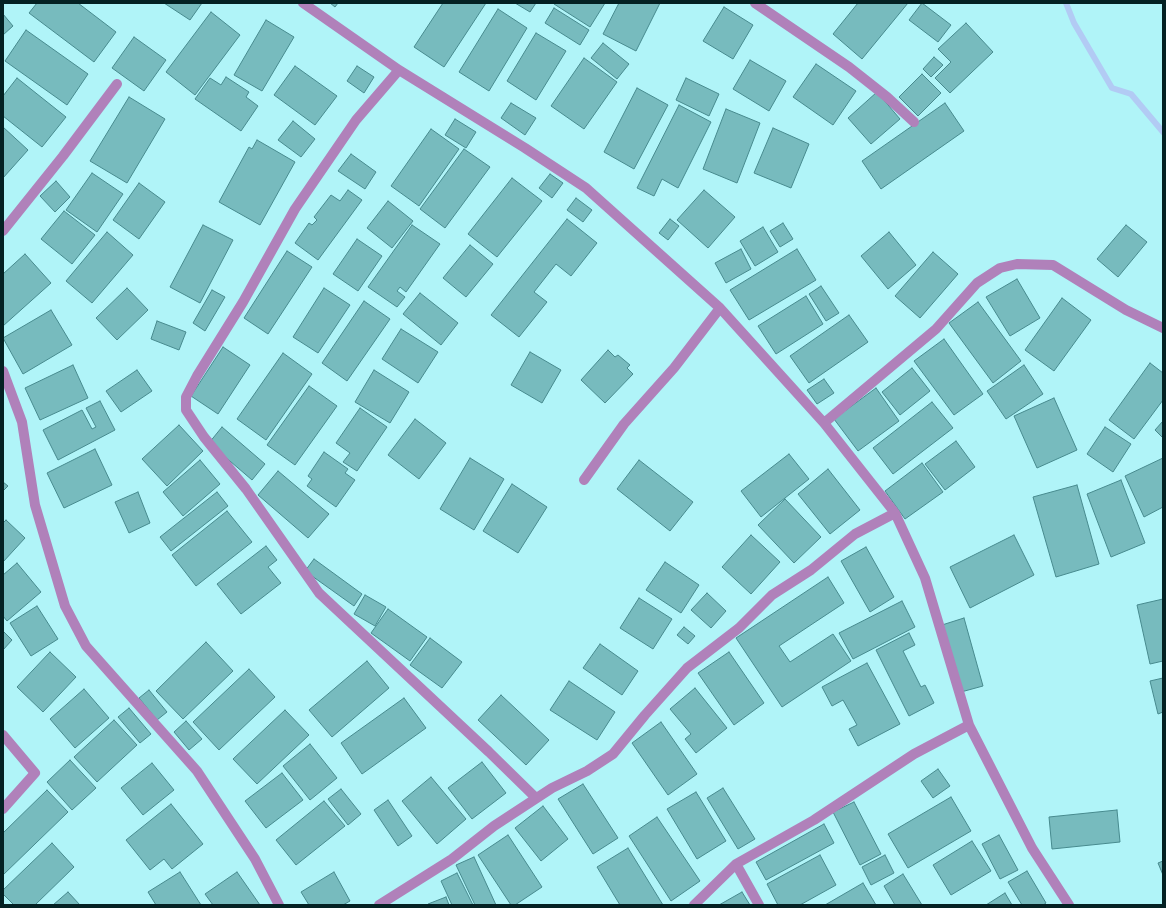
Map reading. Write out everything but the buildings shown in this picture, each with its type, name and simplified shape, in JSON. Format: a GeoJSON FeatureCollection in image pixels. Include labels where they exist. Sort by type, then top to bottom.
{"type":"FeatureCollection","features":[{"type":"Feature","properties":{"kind":"street"},"geometry":{"type":"LineString","coordinates":[[303,3],[399,70],[525,148],[586,188],[720,308],[824,423],[895,513],[925,578],[969,725],[1032,848],[1069,905]]}},
{"type":"Feature","properties":{"kind":"street"},"geometry":{"type":"LineString","coordinates":[[755,3],[849,67],[887,96],[914,122]]}},
{"type":"Feature","properties":{"kind":"street"},"geometry":{"type":"LineString","coordinates":[[399,70],[356,120],[295,209],[243,302],[197,376],[186,397],[186,410],[204,437],[246,489],[319,593],[536,798]]}},
{"type":"Feature","properties":{"kind":"street"},"geometry":{"type":"LineString","coordinates":[[3,231],[63,156],[117,84]]}},
{"type":"Feature","properties":{"kind":"street"},"geometry":{"type":"LineString","coordinates":[[824,423],[936,329],[977,283],[1000,268],[1017,264],[1053,264],[1126,310],[1163,328]]}},
{"type":"Feature","properties":{"kind":"street"},"geometry":{"type":"LineString","coordinates":[[584,480],[624,424],[674,368],[720,308]]}},
{"type":"Feature","properties":{"kind":"street"},"geometry":{"type":"LineString","coordinates":[[4,375],[22,422],[35,505],[65,606],[82,640],[197,771],[256,859],[279,905]]}},
{"type":"Feature","properties":{"kind":"street"},"geometry":{"type":"LineString","coordinates":[[379,905],[452,859],[494,826],[536,798],[613,754],[644,715],[687,668],[739,628],[772,595],[811,570],[855,534],[895,513]]}},
{"type":"Feature","properties":{"kind":"street"},"geometry":{"type":"LineString","coordinates":[[694,905],[736,864],[814,820],[914,754],[969,725]]}},
{"type":"Feature","properties":{"kind":"street"},"geometry":{"type":"LineString","coordinates":[[3,735],[36,773],[3,809]]}},
{"type":"Feature","properties":{"kind":"street"},"geometry":{"type":"LineString","coordinates":[[736,864],[759,905]]}},
{"type":"Feature","properties":{"kind":"waterway"},"geometry":{"type":"LineString","coordinates":[[1066,3],[1074,23],[1112,88],[1131,94],[1163,132]]}}]}
